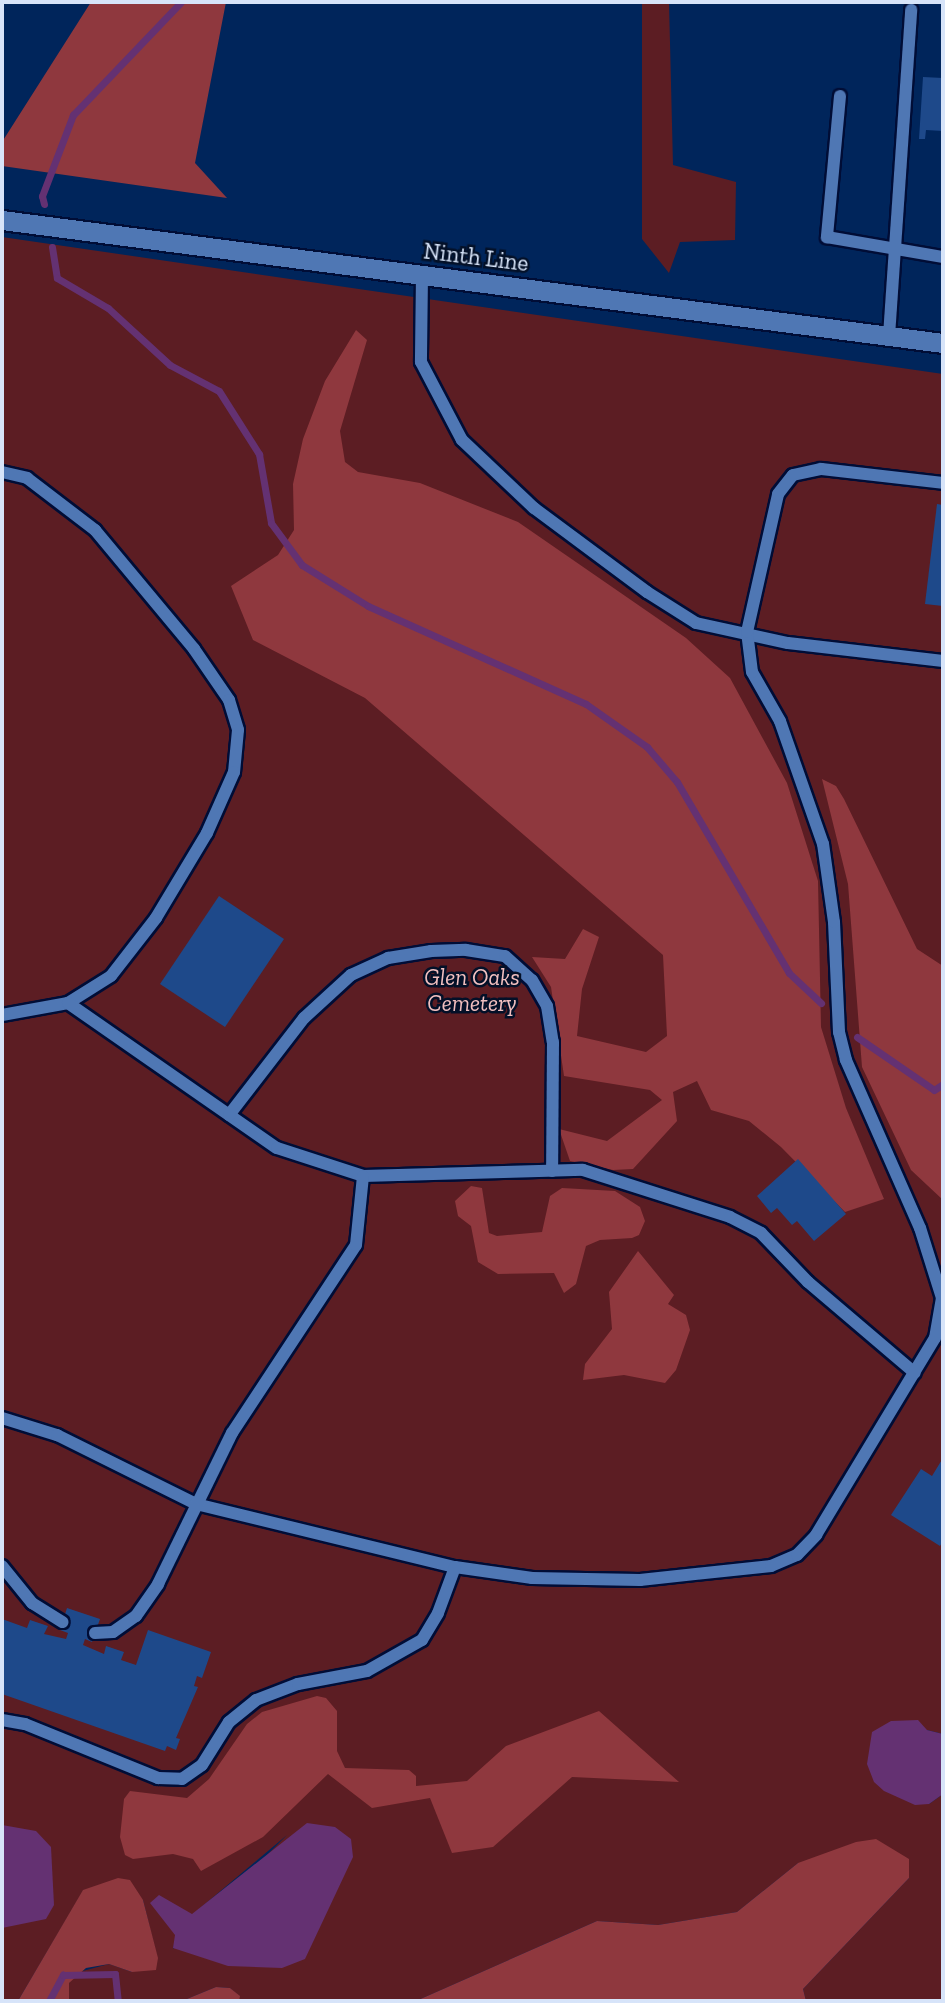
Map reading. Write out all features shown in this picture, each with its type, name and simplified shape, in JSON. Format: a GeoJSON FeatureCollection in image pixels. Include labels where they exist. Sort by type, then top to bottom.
{"type":"FeatureCollection","features":[{"type":"Feature","properties":{"kind":"main road","name":"Ninth Line"},"geometry":{"type":"LineString","coordinates":[[2,220],[943,343]]}},
{"type":"Feature","properties":{"kind":"lane"},"geometry":{"type":"LineString","coordinates":[[889,336],[911,10]]}},
{"type":"Feature","properties":{"kind":"lane"},"geometry":{"type":"LineString","coordinates":[[840,96],[827,237],[943,257]]}},
{"type":"Feature","properties":{"kind":"lane"},"geometry":{"type":"LineString","coordinates":[[422,274],[421,362],[462,440],[534,508],[647,592],[696,623],[788,643],[943,661]]}},
{"type":"Feature","properties":{"kind":"lane"},"geometry":{"type":"LineString","coordinates":[[2,1418],[57,1435],[196,1504],[455,1567],[532,1578],[640,1580],[771,1566],[797,1555],[816,1535],[935,1338],[942,1298],[920,1228],[846,1060],[839,1031],[834,922],[823,845],[780,721],[752,672],[747,632],[778,494],[793,475],[821,469],[943,483]]}},
{"type":"Feature","properties":{"kind":"lane"},"geometry":{"type":"LineString","coordinates":[[2,472],[27,478],[96,530],[194,649],[229,700],[238,730],[234,772],[213,821],[156,918],[111,976],[68,1003],[2,1015]]}},
{"type":"Feature","properties":{"kind":"lane"},"geometry":{"type":"LineString","coordinates":[[229,1115],[304,1018],[351,975],[388,958],[431,951],[505,956],[532,980],[547,1006],[553,1042],[552,1171]]}},
{"type":"Feature","properties":{"kind":"lane"},"geometry":{"type":"LineString","coordinates":[[68,1003],[277,1148],[363,1176],[583,1170],[730,1217],[761,1233],[808,1282],[915,1373]]}},
{"type":"Feature","properties":{"kind":"lane"},"geometry":{"type":"LineString","coordinates":[[95,1633],[113,1632],[136,1616],[158,1584],[232,1433],[356,1245],[363,1176]]}},
{"type":"Feature","properties":{"kind":"lane"},"geometry":{"type":"LineString","coordinates":[[2,1566],[32,1603],[63,1622]]}},
{"type":"Feature","properties":{"kind":"lane"},"geometry":{"type":"LineString","coordinates":[[2,1720],[24,1724],[158,1778],[183,1779],[202,1765],[229,1723],[256,1700],[298,1684],[367,1671],[422,1640],[438,1613],[455,1567]]}},
{"type":"Feature","properties":{"kind":"green space"},"geometry":{"type":"Polygon","coordinates":[[[642,2],[669,2],[673,165],[736,182],[735,240],[680,242],[669,273],[642,239],[642,2]]]}},
{"type":"Feature","properties":{"kind":"green space","name":"Glen Oaks Cemetery"},"geometry":{"type":"Polygon","coordinates":[[[2,237],[943,374],[943,1734],[927,1730],[929,1804],[943,1794],[943,2001],[806,2001],[803,1989],[909,1878],[798,1863],[737,1912],[658,1925],[597,1921],[416,2001],[239,2001],[239,1996],[230,1988],[216,1987],[182,2001],[69,2001],[69,1983],[75,1973],[109,1964],[132,1972],[157,1957],[143,1900],[83,1891],[18,2001],[2,2001],[2,237]],[[287,1835],[192,1915],[182,1912],[173,1949],[287,1835]]]}},
{"type":"Feature","properties":{"kind":"shaded area"},"geometry":{"type":"Polygon","coordinates":[[[91,2],[226,2],[195,163],[227,198],[2,166],[2,142],[91,2]]]}},
{"type":"Feature","properties":{"kind":"shaded area"},"geometry":{"type":"Polygon","coordinates":[[[356,330],[367,340],[340,431],[345,462],[358,472],[420,483],[518,522],[686,638],[730,678],[787,783],[818,881],[821,1027],[846,1108],[884,1199],[845,1212],[781,1147],[749,1121],[711,1110],[697,1081],[673,1092],[677,1121],[633,1169],[613,1170],[570,1161],[559,1129],[607,1141],[662,1100],[650,1090],[564,1076],[551,987],[532,957],[565,959],[583,929],[599,937],[582,989],[577,1036],[646,1052],[667,1036],[663,955],[365,698],[253,640],[231,586],[278,555],[294,530],[293,484],[303,439],[325,381],[356,330]]]}},
{"type":"Feature","properties":{"kind":"shaded area"},"geometry":{"type":"Polygon","coordinates":[[[822,779],[836,786],[844,799],[917,949],[943,966],[943,1200],[911,1170],[862,1067],[848,884],[822,779]]]}},
{"type":"Feature","properties":{"kind":"shaded area"},"geometry":{"type":"Polygon","coordinates":[[[471,1186],[482,1188],[489,1233],[497,1236],[542,1232],[550,1196],[562,1188],[615,1191],[640,1207],[645,1221],[639,1235],[632,1238],[600,1240],[586,1246],[576,1284],[564,1293],[554,1273],[498,1274],[478,1262],[471,1226],[458,1216],[455,1201],[471,1186]]]}},
{"type":"Feature","properties":{"kind":"shaded area"},"geometry":{"type":"Polygon","coordinates":[[[638,1251],[674,1295],[668,1304],[686,1315],[690,1330],[676,1370],[665,1383],[624,1375],[583,1380],[585,1364],[612,1329],[609,1292],[638,1251]]]}},
{"type":"Feature","properties":{"kind":"shaded area"},"geometry":{"type":"Polygon","coordinates":[[[317,1696],[326,1698],[337,1711],[337,1751],[345,1768],[409,1770],[416,1776],[416,1786],[467,1781],[506,1746],[599,1711],[679,1782],[572,1777],[493,1847],[452,1853],[430,1798],[372,1808],[328,1774],[263,1837],[201,1871],[193,1859],[173,1854],[133,1859],[125,1855],[120,1837],[124,1799],[130,1791],[187,1798],[209,1779],[247,1724],[262,1712],[317,1696]]]}},
{"type":"Feature","properties":{"kind":"shaded area"},"geometry":{"type":"Polygon","coordinates":[[[918,1720],[927,1730],[943,1734],[943,1794],[929,1804],[915,1805],[884,1791],[874,1782],[867,1764],[872,1732],[891,1721],[918,1720]]]}},
{"type":"Feature","properties":{"kind":"shaded area"},"geometry":{"type":"Polygon","coordinates":[[[307,1823],[335,1827],[351,1839],[353,1857],[305,1959],[282,1968],[228,1966],[173,1948],[175,1935],[150,1903],[159,1895],[192,1914],[307,1823]]]}},
{"type":"Feature","properties":{"kind":"shaded area"},"geometry":{"type":"Polygon","coordinates":[[[2,1825],[36,1831],[51,1847],[54,1905],[46,1919],[2,1928],[2,1825]]]}},
{"type":"Feature","properties":{"kind":"shaded area"},"geometry":{"type":"Polygon","coordinates":[[[876,1839],[909,1859],[909,1878],[803,1989],[806,2001],[416,2001],[597,1921],[658,1925],[737,1912],[798,1863],[856,1842],[876,1839]]]}},
{"type":"Feature","properties":{"kind":"shaded area"},"geometry":{"type":"Polygon","coordinates":[[[118,1878],[130,1880],[143,1900],[158,1958],[156,1970],[132,1972],[109,1964],[86,1968],[69,1983],[69,2001],[18,2001],[83,1890],[118,1878]]]}},
{"type":"Feature","properties":{"kind":"shaded area"},"geometry":{"type":"Polygon","coordinates":[[[216,1987],[230,1988],[240,1996],[239,2001],[182,2001],[216,1987]]]}},
{"type":"Feature","properties":{"kind":"building"},"geometry":{"type":"Polygon","coordinates":[[[923,77],[943,78],[943,131],[926,130],[925,139],[919,139],[923,77]]]}},
{"type":"Feature","properties":{"kind":"building"},"geometry":{"type":"Polygon","coordinates":[[[937,504],[943,505],[943,606],[925,604],[937,504]]]}},
{"type":"Feature","properties":{"kind":"building"},"geometry":{"type":"Polygon","coordinates":[[[219,896],[284,939],[225,1027],[160,984],[219,896]]]}},
{"type":"Feature","properties":{"kind":"building"},"geometry":{"type":"Polygon","coordinates":[[[798,1159],[846,1214],[814,1241],[797,1221],[792,1225],[777,1208],[771,1213],[757,1196],[798,1159]]]}},
{"type":"Feature","properties":{"kind":"building"},"geometry":{"type":"Polygon","coordinates":[[[943,1458],[943,1541],[940,1546],[891,1515],[921,1469],[932,1476],[943,1458]]]}},
{"type":"Feature","properties":{"kind":"building"},"geometry":{"type":"Polygon","coordinates":[[[67,1608],[100,1619],[92,1642],[85,1639],[83,1645],[104,1654],[106,1646],[124,1652],[121,1660],[136,1665],[148,1630],[211,1652],[202,1678],[197,1676],[194,1686],[198,1687],[176,1738],[180,1739],[176,1750],[167,1746],[165,1751],[2,1694],[2,1619],[27,1628],[30,1620],[48,1626],[44,1634],[66,1639],[68,1633],[60,1630],[67,1608]]]}},
{"type":"Feature","properties":{"kind":"waterway"},"geometry":{"type":"LineString","coordinates":[[44,204],[42,196],[73,115],[181,2]]}},
{"type":"Feature","properties":{"kind":"waterway"},"geometry":{"type":"LineString","coordinates":[[52,247],[57,278],[108,308],[170,365],[219,391],[259,454],[271,523],[302,565],[368,606],[586,704],[647,747],[677,782],[789,973],[821,1003]]}},
{"type":"Feature","properties":{"kind":"waterway"},"geometry":{"type":"LineString","coordinates":[[857,1037],[934,1090],[943,1084]]}},
{"type":"Feature","properties":{"kind":"waterway"},"geometry":{"type":"LineString","coordinates":[[49,2001],[63,1975],[115,1974],[118,2001]]}}]}
